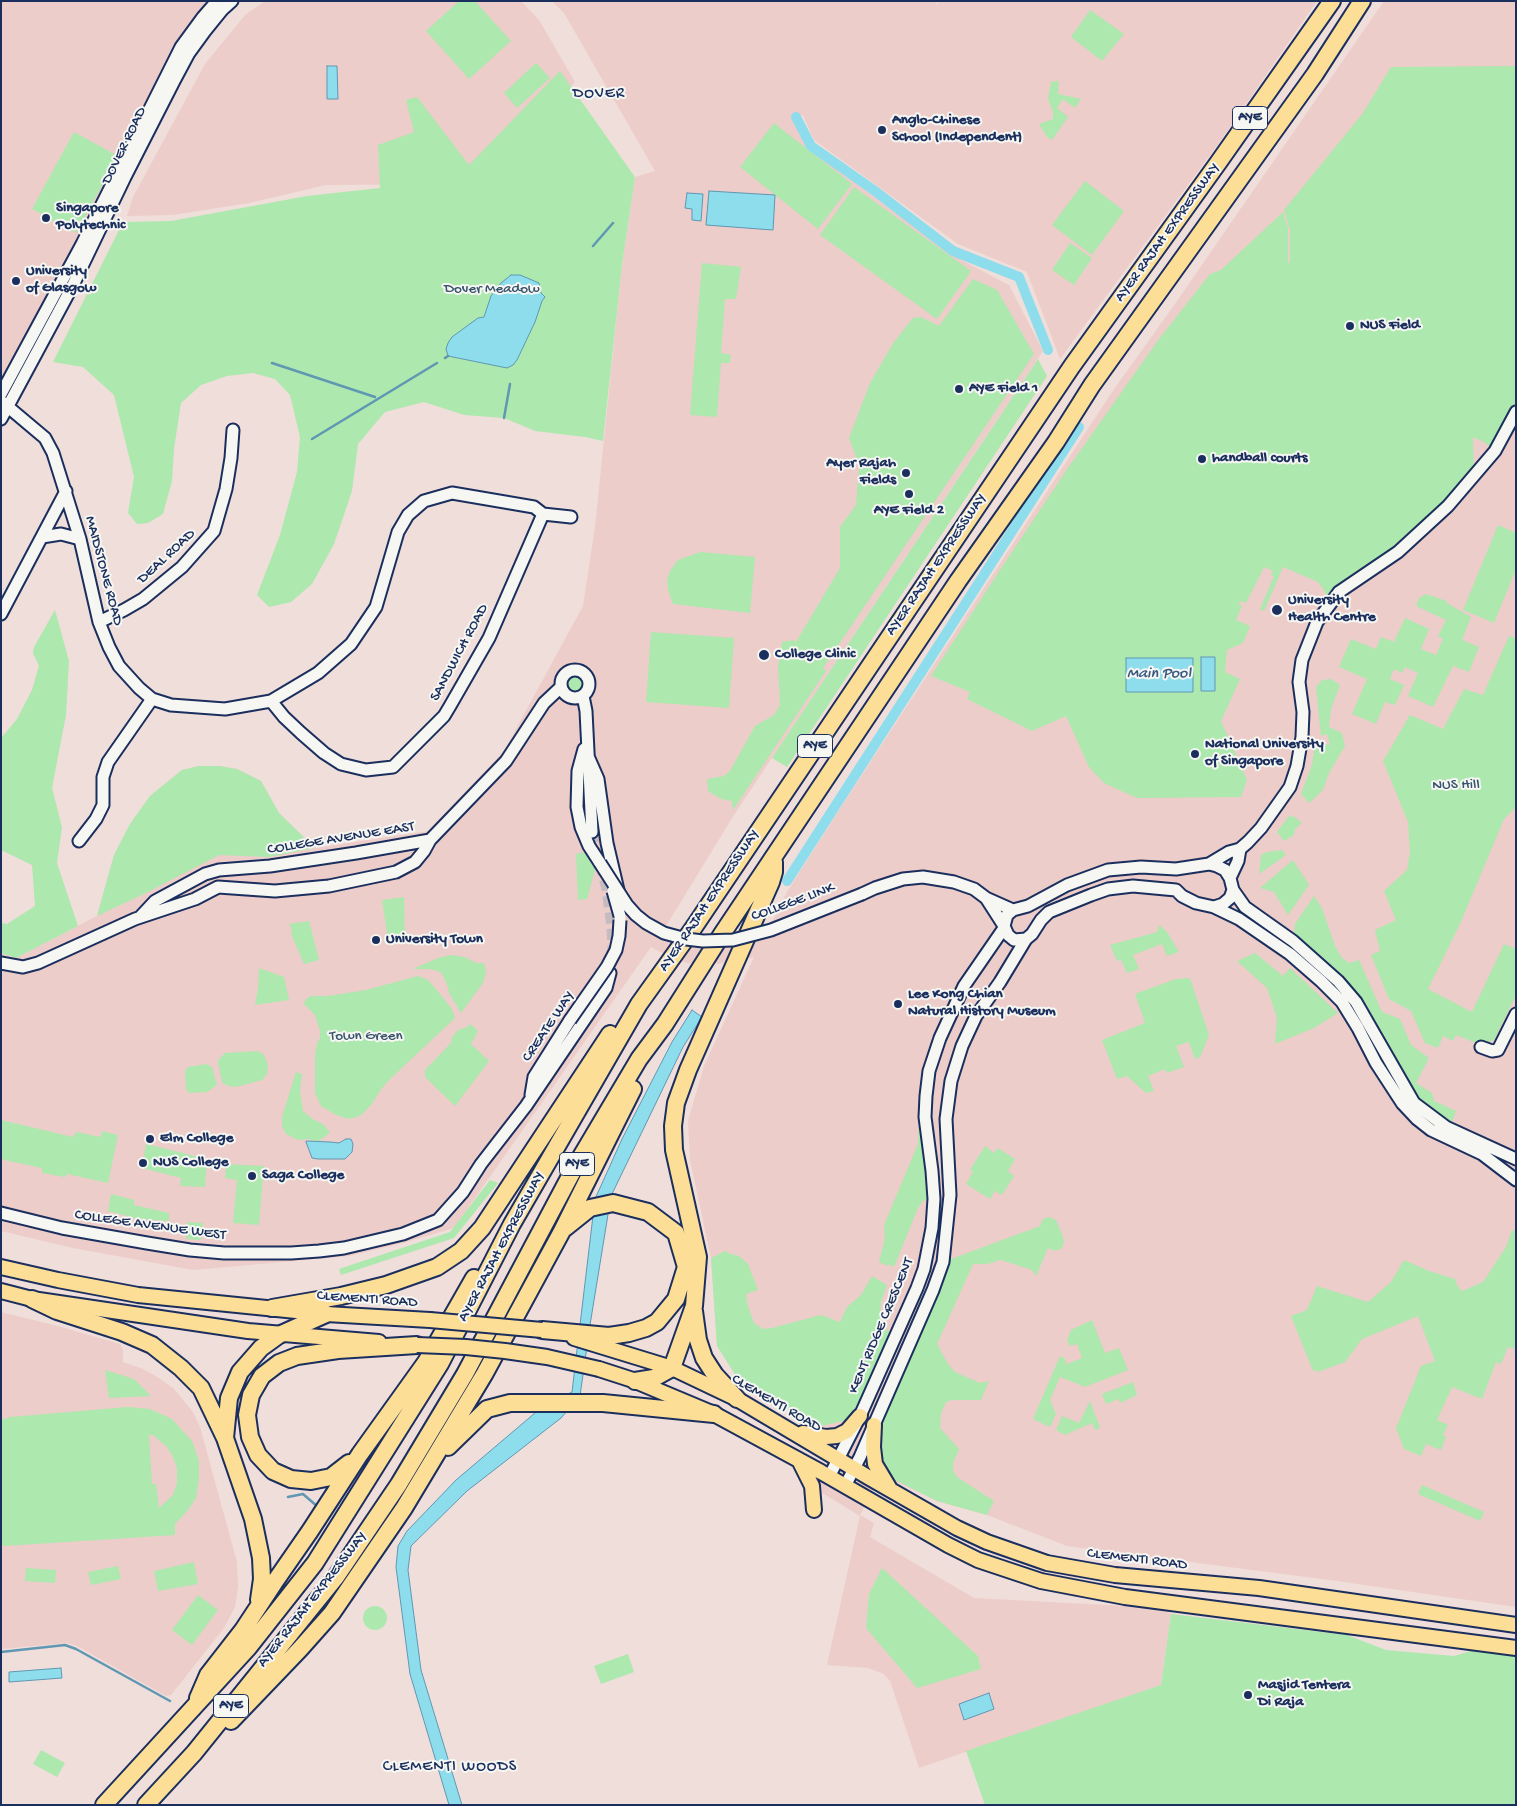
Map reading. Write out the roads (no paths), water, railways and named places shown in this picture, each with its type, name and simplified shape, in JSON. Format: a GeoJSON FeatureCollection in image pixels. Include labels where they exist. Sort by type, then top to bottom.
{"type":"FeatureCollection","features":[{"type":"Feature","properties":{"kind":"highway","name":"AYER RAJAH EXPRESSWAY"},"geometry":{"type":"LineString","coordinates":[[104,1805],[248,1648],[315,1563],[440,1364],[512,1224],[639,1004],[692,930],[1072,366],[1332,1]]}},
{"type":"Feature","properties":{"kind":"highway","name":"AYER RAJAH EXPRESSWAY"},"geometry":{"type":"LineString","coordinates":[[146,1805],[194,1753],[336,1576],[399,1484],[465,1374],[576,1165],[639,1059],[665,1024],[722,934],[958,581],[1056,442],[1092,385],[1309,82],[1362,1]]}},
{"type":"Feature","properties":{"kind":"highway"},"geometry":{"type":"LineString","coordinates":[[737,1399],[715,1375],[704,1358],[698,1340],[694,1306],[698,1257],[674,1150],[673,1126],[676,1103],[688,1070],[771,882],[774,872],[774,858]]}},
{"type":"Feature","properties":{"kind":"highway"},"geometry":{"type":"LineString","coordinates":[[272,1308],[341,1296],[386,1285],[437,1267],[461,1251],[482,1228],[613,1030],[639,1004]]}},
{"type":"Feature","properties":{"kind":"highway"},"geometry":{"type":"LineString","coordinates":[[194,1753],[234,1718],[332,1613],[346,1607],[381,1560],[385,1538],[485,1374],[562,1231],[665,1024]]}},
{"type":"Feature","properties":{"kind":"highway"},"geometry":{"type":"LineString","coordinates":[[542,1330],[609,1336],[646,1328],[657,1322],[676,1299],[686,1267],[676,1233],[648,1212],[613,1203],[590,1208],[562,1231]]}},
{"type":"Feature","properties":{"kind":"highway"},"geometry":{"type":"LineString","coordinates":[[196,1704],[208,1675],[243,1630],[360,1454],[426,1362],[487,1254],[512,1224]]}},
{"type":"Feature","properties":{"kind":"highway"},"geometry":{"type":"LineString","coordinates":[[32,1299],[57,1311],[122,1332],[152,1345],[181,1368],[201,1388],[225,1438],[244,1490],[257,1542],[262,1579],[259,1605]]}},
{"type":"Feature","properties":{"kind":"highway"},"geometry":{"type":"LineString","coordinates":[[634,1380],[654,1378],[672,1368],[694,1306]]}},
{"type":"Feature","properties":{"kind":"highway"},"geometry":{"type":"LineString","coordinates":[[225,1438],[229,1398],[240,1372],[261,1348],[279,1335],[326,1314]]}},
{"type":"Feature","properties":{"kind":"highway"},"geometry":{"type":"LineString","coordinates":[[360,1454],[331,1477],[312,1481],[291,1479],[273,1471],[258,1455],[250,1438],[247,1415],[252,1396],[262,1376],[279,1363],[297,1356],[338,1350],[418,1345]]}},
{"type":"Feature","properties":{"kind":"highway"},"geometry":{"type":"LineString","coordinates":[[431,1464],[487,1409],[510,1403],[603,1403],[714,1414]]}},
{"type":"Feature","properties":{"kind":"main road","name":"CLEMENTI ROAD"},"geometry":{"type":"LineString","coordinates":[[1,1267],[74,1284],[138,1295],[326,1314],[430,1320],[542,1330],[595,1343],[672,1368],[737,1399],[957,1528],[987,1542],[1047,1563],[1115,1575],[1259,1588],[1516,1625]]}},
{"type":"Feature","properties":{"kind":"main road"},"geometry":{"type":"LineString","coordinates":[[1,1291],[32,1299],[279,1335],[466,1347],[547,1357],[599,1369],[634,1380],[714,1414],[978,1560],[1041,1581],[1125,1597],[1516,1648]]}},
{"type":"Feature","properties":{"kind":"main road"},"geometry":{"type":"LineString","coordinates":[[787,1429],[826,1437],[837,1436],[847,1431],[860,1416]]}},
{"type":"Feature","properties":{"kind":"main road"},"geometry":{"type":"LineString","coordinates":[[874,1425],[872,1447],[875,1464],[891,1490]]}},
{"type":"Feature","properties":{"kind":"main road"},"geometry":{"type":"LineString","coordinates":[[799,1460],[812,1486],[814,1510]]}},
{"type":"Feature","properties":{"kind":"street","name":"DOVER ROAD"},"geometry":{"type":"LineString","coordinates":[[1,394],[203,17],[217,1]]}},
{"type":"Feature","properties":{"kind":"street","name":"DOVER ROAD"},"geometry":{"type":"LineString","coordinates":[[1,419],[5,404],[73,285],[185,50],[232,1]]}},
{"type":"Feature","properties":{"kind":"street","name":"MAIDSTONE ROAD"},"geometry":{"type":"LineString","coordinates":[[5,404],[45,438],[53,453],[80,540],[99,622],[119,666],[152,699],[171,705],[225,709],[271,701],[318,673],[351,644],[376,607],[398,532],[408,515],[424,501],[452,493],[534,507],[543,514],[571,517]]}},
{"type":"Feature","properties":{"kind":"street"},"geometry":{"type":"LineString","coordinates":[[1016,909],[1028,906],[1068,884],[1108,870],[1141,867],[1184,868],[1209,864],[1229,852],[1240,849],[1261,828],[1290,787],[1297,766],[1302,737],[1300,682],[1302,660],[1317,622],[1339,592],[1398,552],[1448,506],[1495,451],[1516,412]]}},
{"type":"Feature","properties":{"kind":"street","name":"DEAL ROAD"},"geometry":{"type":"LineString","coordinates":[[99,622],[144,599],[182,567],[213,533],[226,489],[232,458],[233,430]]}},
{"type":"Feature","properties":{"kind":"street"},"geometry":{"type":"LineString","coordinates":[[1,614],[66,491]]}},
{"type":"Feature","properties":{"kind":"street","name":"SANDWICH ROAD"},"geometry":{"type":"LineString","coordinates":[[271,701],[301,733],[324,753],[341,764],[366,770],[393,767],[444,716],[450,706],[489,638],[543,514]]}},
{"type":"Feature","properties":{"kind":"street"},"geometry":{"type":"LineString","coordinates":[[42,537],[61,534],[80,540]]}},
{"type":"Feature","properties":{"kind":"street"},"geometry":{"type":"LineString","coordinates":[[583,696],[569,697],[562,691],[560,687],[561,679],[566,672],[573,669],[580,670],[588,679],[588,689],[583,696],[592,832]]}},
{"type":"Feature","properties":{"kind":"street"},"geometry":{"type":"LineString","coordinates":[[430,840],[506,761],[544,702],[560,687]]}},
{"type":"Feature","properties":{"kind":"street"},"geometry":{"type":"LineString","coordinates":[[78,841],[96,818],[103,805],[103,777],[108,762],[152,699]]}},
{"type":"Feature","properties":{"kind":"street","name":"COLLEGE LINK"},"geometry":{"type":"LineString","coordinates":[[587,735],[578,771],[577,807],[581,827],[589,846],[627,905],[646,923],[664,933],[703,941],[733,940],[771,930],[875,888],[904,879],[924,877],[954,882],[974,889],[986,898],[1016,909]]}},
{"type":"Feature","properties":{"kind":"street","name":"COLLEGE LINK"},"geometry":{"type":"LineString","coordinates":[[587,754],[596,773],[608,850],[619,894]]}},
{"type":"Feature","properties":{"kind":"street","name":"COLLEGE AVENUE EAST"},"geometry":{"type":"LineString","coordinates":[[140,917],[155,901],[205,874],[219,870],[270,866],[430,840]]}},
{"type":"Feature","properties":{"kind":"street","name":"COLLEGE AVENUE EAST"},"geometry":{"type":"LineString","coordinates":[[1,963],[23,966],[38,963],[65,949],[140,917],[195,899],[218,887],[227,886],[263,892],[329,886],[396,872],[415,862],[430,840]]}},
{"type":"Feature","properties":{"kind":"street"},"geometry":{"type":"LineString","coordinates":[[1230,878],[1238,861],[1240,849]]}},
{"type":"Feature","properties":{"kind":"street","name":"CREATE WAY"},"geometry":{"type":"LineString","coordinates":[[530,1099],[534,1077],[607,967],[618,943],[620,918],[614,895],[600,863]]}},
{"type":"Feature","properties":{"kind":"street"},"geometry":{"type":"LineString","coordinates":[[1209,864],[1225,870],[1230,878],[1233,890],[1245,907],[1299,945],[1356,1002],[1408,1094],[1422,1110],[1446,1127],[1516,1159]]}},
{"type":"Feature","properties":{"kind":"street"},"geometry":{"type":"LineString","coordinates":[[1176,890],[1175,880],[1178,872],[1184,868]]}},
{"type":"Feature","properties":{"kind":"street","name":"KENT RIDGE CRESCENT"},"geometry":{"type":"LineString","coordinates":[[845,1486],[925,1309],[942,1262],[950,1195],[946,1119],[955,1067],[965,1038],[976,1016],[1029,936],[1049,912],[1091,894],[1133,886],[1176,890],[1182,896],[1196,903],[1214,907],[1239,919],[1290,954],[1342,1002],[1402,1103],[1417,1119],[1431,1130],[1482,1154],[1516,1180]]}},
{"type":"Feature","properties":{"kind":"street"},"geometry":{"type":"LineString","coordinates":[[1214,907],[1230,898],[1233,890]]}},
{"type":"Feature","properties":{"kind":"street"},"geometry":{"type":"LineString","coordinates":[[986,898],[1008,935],[1014,940],[1029,936],[1035,926],[1034,917],[1028,911],[1016,909]]}},
{"type":"Feature","properties":{"kind":"street","name":"KENT RIDGE CRESCENT"},"geometry":{"type":"LineString","coordinates":[[829,1477],[860,1416],[912,1301],[924,1269],[932,1228],[934,1199],[925,1117],[929,1071],[940,1038],[964,986],[1006,915],[1016,909]]}},
{"type":"Feature","properties":{"kind":"street","name":"CREATE WAY"},"geometry":{"type":"LineString","coordinates":[[530,1099],[606,988],[610,973]]}},
{"type":"Feature","properties":{"kind":"street"},"geometry":{"type":"LineString","coordinates":[[1481,1047],[1492,1051],[1498,1050],[1516,1014]]}},
{"type":"Feature","properties":{"kind":"street","name":"COLLEGE AVENUE WEST"},"geometry":{"type":"LineString","coordinates":[[1,1213],[72,1230],[147,1244],[207,1252],[246,1254],[319,1251],[382,1240],[403,1234],[442,1217],[463,1192],[481,1164],[530,1099]]}},
{"type":"Feature","properties":{"kind":"street"},"geometry":{"type":"LineString","coordinates":[[924,1269],[942,1262]]}},
{"type":"Feature","properties":{"kind":"street"},"geometry":{"type":"LineString","coordinates":[[912,1301],[918,1308],[925,1309]]}},
{"type":"Feature","properties":{"kind":"street"},"geometry":{"type":"LineString","coordinates":[[906,1314],[914,1315],[920,1320]]}},
{"type":"Feature","properties":{"kind":"water"},"geometry":{"type":"Polygon","coordinates":[[[327,66],[337,66],[338,99],[327,99],[327,66]]]}},
{"type":"Feature","properties":{"kind":"water"},"geometry":{"type":"Polygon","coordinates":[[[709,191],[775,195],[773,230],[706,225],[709,191]]]}},
{"type":"Feature","properties":{"kind":"water"},"geometry":{"type":"Polygon","coordinates":[[[687,193],[703,194],[701,221],[692,220],[692,209],[685,208],[687,193]]]}},
{"type":"Feature","properties":{"kind":"water"},"geometry":{"type":"Polygon","coordinates":[[[511,275],[520,275],[539,283],[541,293],[545,297],[517,360],[507,368],[448,356],[446,349],[452,337],[478,318],[484,317],[491,296],[501,283],[511,275]]]}},
{"type":"Feature","properties":{"kind":"water"},"geometry":{"type":"Polygon","coordinates":[[[1201,657],[1215,657],[1215,691],[1201,691],[1201,657]]]}},
{"type":"Feature","properties":{"kind":"water","name":"Main Pool"},"geometry":{"type":"Polygon","coordinates":[[[1126,658],[1193,658],[1193,692],[1126,692],[1126,658]]]}},
{"type":"Feature","properties":{"kind":"water"},"geometry":{"type":"Polygon","coordinates":[[[692,1010],[702,1017],[683,1047],[611,1196],[580,1396],[561,1418],[467,1491],[411,1546],[408,1570],[421,1670],[462,1805],[449,1805],[410,1674],[396,1567],[398,1546],[407,1531],[456,1480],[542,1407],[572,1392],[595,1199],[622,1139],[672,1042],[692,1010]]]}},
{"type":"Feature","properties":{"kind":"water"},"geometry":{"type":"Polygon","coordinates":[[[346,1139],[351,1139],[353,1144],[352,1152],[345,1159],[312,1158],[306,1142],[339,1143],[346,1139]]]}},
{"type":"Feature","properties":{"kind":"water"},"geometry":{"type":"Polygon","coordinates":[[[61,1668],[62,1678],[9,1682],[9,1672],[61,1668]]]}},
{"type":"Feature","properties":{"kind":"water"},"geometry":{"type":"Polygon","coordinates":[[[989,1693],[994,1709],[964,1720],[959,1704],[989,1693]]]}},
{"type":"Feature","properties":{"kind":"waterway"},"geometry":{"type":"LineString","coordinates":[[796,117],[811,146],[875,191],[953,251],[1019,277],[1048,350]]}},
{"type":"Feature","properties":{"kind":"waterway"},"geometry":{"type":"LineString","coordinates":[[593,246],[613,223]]}},
{"type":"Feature","properties":{"kind":"waterway"},"geometry":{"type":"LineString","coordinates":[[272,363],[375,397]]}},
{"type":"Feature","properties":{"kind":"waterway"},"geometry":{"type":"LineString","coordinates":[[312,439],[437,363]]}},
{"type":"Feature","properties":{"kind":"waterway"},"geometry":{"type":"LineString","coordinates":[[504,418],[510,384]]}},
{"type":"Feature","properties":{"kind":"waterway"},"geometry":{"type":"LineString","coordinates":[[787,881],[1079,427]]}},
{"type":"Feature","properties":{"kind":"waterway"},"geometry":{"type":"LineString","coordinates":[[288,1497],[303,1494],[318,1507]]}},
{"type":"Feature","properties":{"kind":"waterway"},"geometry":{"type":"LineString","coordinates":[[1,1652],[65,1645],[76,1649],[170,1701]]}},
{"type":"Feature","properties":{"kind":"tunnel"},"geometry":{"type":"LineString","coordinates":[[592,832],[607,889],[613,950]]}},
{"type":"Feature","properties":{"kind":"place","name":"Anglo-Chinese School (Independent)"},"geometry":{"type":"Point","coordinates":[882,130]}},
{"type":"Feature","properties":{"kind":"place","name":"Singapore Polytechnic"},"geometry":{"type":"Point","coordinates":[46,218]}},
{"type":"Feature","properties":{"kind":"place","name":"University of Glasgow"},"geometry":{"type":"Point","coordinates":[16,281]}},
{"type":"Feature","properties":{"kind":"place","name":"NUS Field"},"geometry":{"type":"Point","coordinates":[1350,326]}},
{"type":"Feature","properties":{"kind":"place","name":"AYE Field 1"},"geometry":{"type":"Point","coordinates":[959,389]}},
{"type":"Feature","properties":{"kind":"place","name":"handball courts"},"geometry":{"type":"Point","coordinates":[1202,459]}},
{"type":"Feature","properties":{"kind":"place","name":"Ayer Rajah Fields"},"geometry":{"type":"Point","coordinates":[906,473]}},
{"type":"Feature","properties":{"kind":"place","name":"AYE Field 2"},"geometry":{"type":"Point","coordinates":[909,494]}},
{"type":"Feature","properties":{"kind":"place","name":"University Health Centre"},"geometry":{"type":"Point","coordinates":[1277,610]}},
{"type":"Feature","properties":{"kind":"place","name":"College Clinic"},"geometry":{"type":"Point","coordinates":[764,655]}},
{"type":"Feature","properties":{"kind":"place","name":"National University of Singapore"},"geometry":{"type":"Point","coordinates":[1195,754]}},
{"type":"Feature","properties":{"kind":"place","name":"University Town"},"geometry":{"type":"Point","coordinates":[376,940]}},
{"type":"Feature","properties":{"kind":"place","name":"Lee Kong Chian Natural History Museum"},"geometry":{"type":"Point","coordinates":[898,1004]}},
{"type":"Feature","properties":{"kind":"place","name":"Elm College"},"geometry":{"type":"Point","coordinates":[150,1139]}},
{"type":"Feature","properties":{"kind":"place","name":"NUS College"},"geometry":{"type":"Point","coordinates":[143,1163]}},
{"type":"Feature","properties":{"kind":"place","name":"Saga College"},"geometry":{"type":"Point","coordinates":[252,1176]}},
{"type":"Feature","properties":{"kind":"place","name":"Masjid Tentera Di Raja"},"geometry":{"type":"Point","coordinates":[1248,1695]}},
{"type":"Feature","properties":{"kind":"district","name":"DOVER"},"geometry":{"type":"Point","coordinates":[599,95]}},
{"type":"Feature","properties":{"kind":"district","name":"CLEMENTI WOODS"},"geometry":{"type":"Point","coordinates":[450,1768]}},
{"type":"Feature","properties":{"kind":"park label","name":"Dover Meadow"},"geometry":{"type":"Point","coordinates":[492,290]}},
{"type":"Feature","properties":{"kind":"park label","name":"NUS Hill"},"geometry":{"type":"Point","coordinates":[1456,786]}},
{"type":"Feature","properties":{"kind":"park label","name":"Town Green"},"geometry":{"type":"Point","coordinates":[366,1037]}}]}
